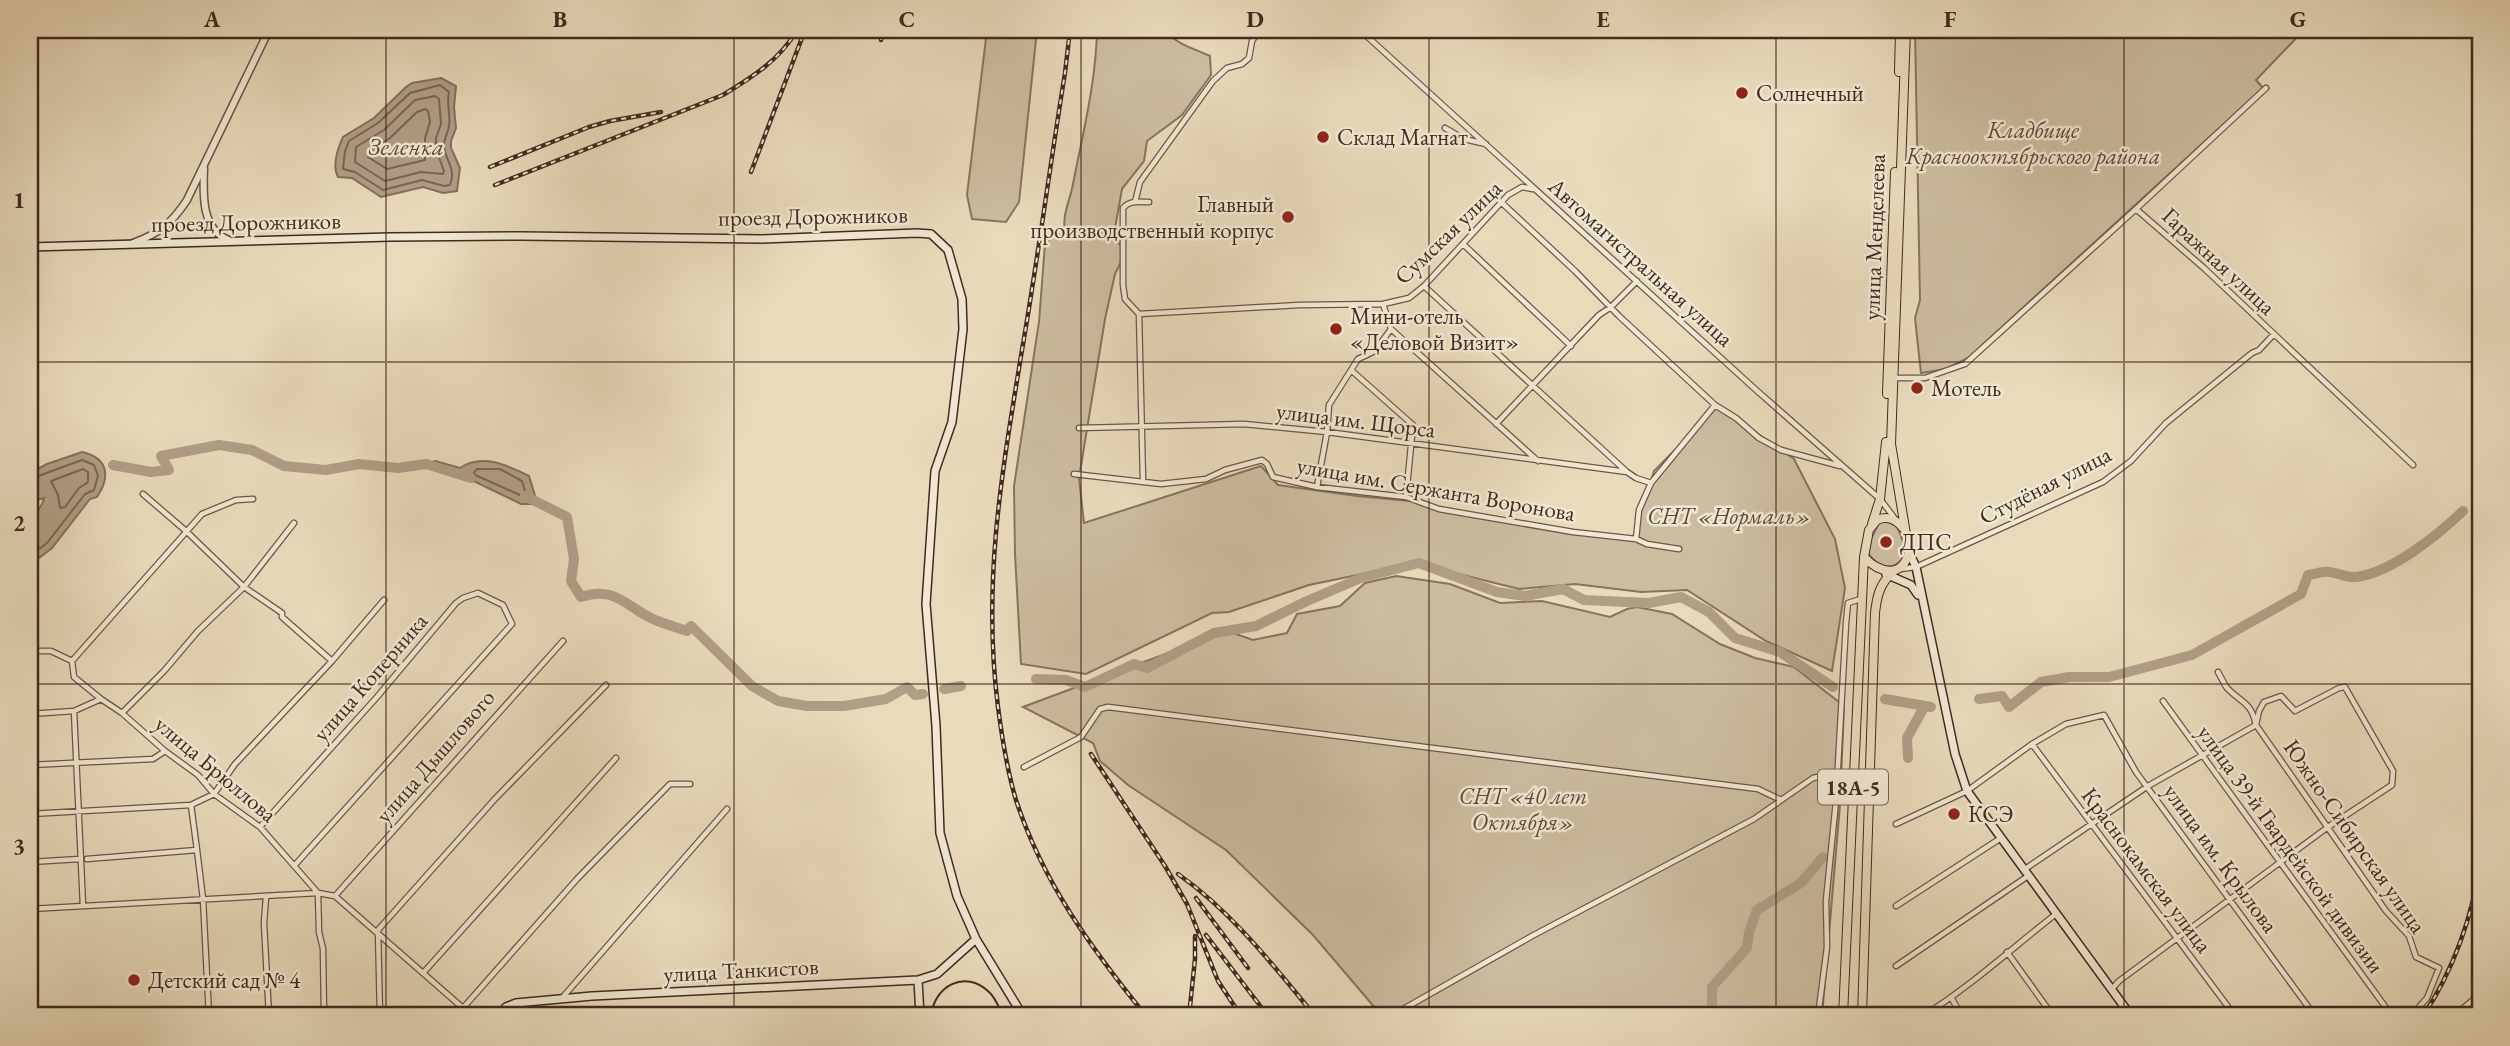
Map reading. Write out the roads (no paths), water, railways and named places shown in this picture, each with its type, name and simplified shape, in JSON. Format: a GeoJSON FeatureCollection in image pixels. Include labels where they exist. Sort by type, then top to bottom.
{"type":"FeatureCollection","features":[{"type":"Feature","properties":{"kind":"highway","name":"улица Менделеева"},"geometry":{"type":"LineString","coordinates":[[1900,30],[1891,378],[1892,452],[1904,529]]}},
{"type":"Feature","properties":{"kind":"highway","name":"улица Менделеева"},"geometry":{"type":"LineString","coordinates":[[1880,499],[1891,378],[1906,30]]}},
{"type":"Feature","properties":{"kind":"highway","name":"18А-5"},"geometry":{"type":"LineString","coordinates":[[1843,1016],[1864,557],[1866,539],[1880,499]]}},
{"type":"Feature","properties":{"kind":"highway"},"geometry":{"type":"LineString","coordinates":[[1872,524],[1881,518],[1897,521]]}},
{"type":"Feature","properties":{"kind":"highway","name":"18А-5"},"geometry":{"type":"LineString","coordinates":[[1862,1016],[1875,613],[1879,588],[1905,561],[1909,552],[1904,529],[1897,521]]}},
{"type":"Feature","properties":{"kind":"highway"},"geometry":{"type":"LineString","coordinates":[[1864,557],[1880,570],[1892,572]]}},
{"type":"Feature","properties":{"kind":"main road","name":"проезд Дорожников"},"geometry":{"type":"LineString","coordinates":[[30,247],[521,236],[762,239],[917,233],[931,234],[942,242],[948,250],[959,287],[963,329],[953,422],[934,471],[926,604],[936,726],[940,833],[957,896],[976,939],[1023,1016]]}},
{"type":"Feature","properties":{"kind":"main road"},"geometry":{"type":"LineString","coordinates":[[1909,552],[1916,567],[1955,754],[1967,791],[2131,1016]]}},
{"type":"Feature","properties":{"kind":"main road"},"geometry":{"type":"LineString","coordinates":[[1892,572],[1912,585],[1922,602]]}},
{"type":"Feature","properties":{"kind":"main road","name":"улица Танкистов"},"geometry":{"type":"LineString","coordinates":[[499,1016],[510,1004],[561,999],[918,980],[937,974],[976,939]]}},
{"type":"Feature","properties":{"kind":"main road"},"geometry":{"type":"LineString","coordinates":[[918,980],[920,1016]]}},
{"type":"Feature","properties":{"kind":"street"},"geometry":{"type":"LineString","coordinates":[[131,244],[156,234],[174,219],[187,200],[269,30]]}},
{"type":"Feature","properties":{"kind":"street"},"geometry":{"type":"LineString","coordinates":[[1135,202],[1140,182],[1213,81],[1227,68],[1242,64],[1249,58],[1252,41],[1259,30]]}},
{"type":"Feature","properties":{"kind":"street","name":"Автомагистральная улица"},"geometry":{"type":"LineString","coordinates":[[1360,30],[1880,499],[1897,521]]}},
{"type":"Feature","properties":{"kind":"street"},"geometry":{"type":"LineString","coordinates":[[2136,209],[2266,88]]}},
{"type":"Feature","properties":{"kind":"street"},"geometry":{"type":"LineString","coordinates":[[1445,128],[1464,139],[1488,145]]}},
{"type":"Feature","properties":{"kind":"street"},"geometry":{"type":"LineString","coordinates":[[204,166],[206,211],[211,228],[220,237],[236,243]]}},
{"type":"Feature","properties":{"kind":"street","name":"Сумская улица"},"geometry":{"type":"LineString","coordinates":[[1391,329],[1383,304],[1409,298],[1424,286],[1515,189],[1522,187],[1537,190]]}},
{"type":"Feature","properties":{"kind":"street"},"geometry":{"type":"LineString","coordinates":[[1143,481],[1139,314],[1125,299],[1123,208],[1135,202],[1149,202]]}},
{"type":"Feature","properties":{"kind":"street"},"geometry":{"type":"LineString","coordinates":[[1501,202],[1715,405],[1736,418],[1759,438],[1781,450],[1845,468]]}},
{"type":"Feature","properties":{"kind":"street","name":"Гаражная улица"},"geometry":{"type":"LineString","coordinates":[[1891,378],[1926,378],[1965,364],[2136,209],[2205,269],[2413,465]]}},
{"type":"Feature","properties":{"kind":"street"},"geometry":{"type":"LineString","coordinates":[[1463,244],[1571,346]]}},
{"type":"Feature","properties":{"kind":"street"},"geometry":{"type":"LineString","coordinates":[[1496,424],[1599,315],[1637,281]]}},
{"type":"Feature","properties":{"kind":"street"},"geometry":{"type":"LineString","coordinates":[[1424,286],[1627,472],[1651,482]]}},
{"type":"Feature","properties":{"kind":"street"},"geometry":{"type":"LineString","coordinates":[[1139,314],[1299,305],[1383,304]]}},
{"type":"Feature","properties":{"kind":"street"},"geometry":{"type":"LineString","coordinates":[[1317,487],[1329,405],[1358,359],[1374,351],[1391,329],[1539,461]]}},
{"type":"Feature","properties":{"kind":"street","name":"Студёная улица"},"geometry":{"type":"LineString","coordinates":[[1892,572],[1916,567],[2103,482],[2131,461],[2166,423],[2259,350],[2273,335]]}},
{"type":"Feature","properties":{"kind":"street"},"geometry":{"type":"LineString","coordinates":[[1351,370],[1413,425],[1406,497]]}},
{"type":"Feature","properties":{"kind":"street"},"geometry":{"type":"LineString","coordinates":[[1636,539],[1639,510],[1651,482],[1715,405]]}},
{"type":"Feature","properties":{"kind":"street","name":"улица им. Щорса"},"geometry":{"type":"LineString","coordinates":[[1079,428],[1244,424],[1327,432],[1627,472]]}},
{"type":"Feature","properties":{"kind":"street","name":"улица им. Сержанта Воронова"},"geometry":{"type":"LineString","coordinates":[[1074,474],[1161,484],[1206,479],[1224,470],[1262,460],[1273,477],[1317,487],[1406,497],[1438,509],[1573,532],[1636,539],[1647,544],[1679,549]]}},
{"type":"Feature","properties":{"kind":"street"},"geometry":{"type":"LineString","coordinates":[[143,494],[244,587],[282,613],[282,617],[332,661]]}},
{"type":"Feature","properties":{"kind":"street"},"geometry":{"type":"LineString","coordinates":[[31,651],[51,652],[72,661],[202,514],[211,508],[236,500],[253,499]]}},
{"type":"Feature","properties":{"kind":"street"},"geometry":{"type":"LineString","coordinates":[[122,713],[164,671],[198,631],[244,587],[295,523]]}},
{"type":"Feature","properties":{"kind":"street","name":"улица Коперника"},"geometry":{"type":"LineString","coordinates":[[260,827],[463,598],[478,593],[503,605],[512,624],[294,866]]}},
{"type":"Feature","properties":{"kind":"street"},"geometry":{"type":"LineString","coordinates":[[1818,1016],[1827,947],[1826,901],[1838,774],[1848,603],[1861,599]]}},
{"type":"Feature","properties":{"kind":"street"},"geometry":{"type":"LineString","coordinates":[[30,814],[191,805],[214,793],[234,764],[332,661],[384,600]]}},
{"type":"Feature","properties":{"kind":"street","name":"улица Дышлового"},"geometry":{"type":"LineString","coordinates":[[335,896],[563,641]]}},
{"type":"Feature","properties":{"kind":"street","name":"улица Брюллова"},"geometry":{"type":"LineString","coordinates":[[72,661],[74,677],[198,775],[214,793],[260,827],[318,893]]}},
{"type":"Feature","properties":{"kind":"street","name":"Южно-Сибирская улица"},"geometry":{"type":"LineString","coordinates":[[2218,672],[2227,688],[2242,698],[2253,713],[2256,724],[2386,911],[2409,936],[2416,957],[2438,968],[2427,998],[2411,1016]]}},
{"type":"Feature","properties":{"kind":"street"},"geometry":{"type":"LineString","coordinates":[[380,1016],[377,933],[494,800],[606,685]]}},
{"type":"Feature","properties":{"kind":"street"},"geometry":{"type":"LineString","coordinates":[[1896,966],[2091,823],[2148,786],[2256,724],[2264,702],[2281,696],[2295,711],[2346,687],[2393,771],[2392,785],[2228,900],[2111,989]]}},
{"type":"Feature","properties":{"kind":"street"},"geometry":{"type":"LineString","coordinates":[[30,714],[74,711],[101,699]]}},
{"type":"Feature","properties":{"kind":"street","name":"улица 39-й Гвардейской дивизии"},"geometry":{"type":"LineString","coordinates":[[2163,701],[2392,1016]]}},
{"type":"Feature","properties":{"kind":"street"},"geometry":{"type":"LineString","coordinates":[[1024,767],[1081,737],[1100,709],[1108,707],[1758,789],[1781,800]]}},
{"type":"Feature","properties":{"kind":"street"},"geometry":{"type":"LineString","coordinates":[[74,711],[83,906]]}},
{"type":"Feature","properties":{"kind":"street","name":"улица им. Крылова"},"geometry":{"type":"LineString","coordinates":[[2032,744],[2066,724],[2104,716],[2136,772],[2315,1016]]}},
{"type":"Feature","properties":{"kind":"street"},"geometry":{"type":"LineString","coordinates":[[1896,824],[1967,791],[2032,744]]}},
{"type":"Feature","properties":{"kind":"street","name":"Краснокамская улица"},"geometry":{"type":"LineString","coordinates":[[2032,744],[2235,1016]]}},
{"type":"Feature","properties":{"kind":"street"},"geometry":{"type":"LineString","coordinates":[[30,765],[153,759],[165,751]]}},
{"type":"Feature","properties":{"kind":"street"},"geometry":{"type":"LineString","coordinates":[[424,972],[616,758]]}},
{"type":"Feature","properties":{"kind":"street"},"geometry":{"type":"LineString","coordinates":[[1391,1016],[1532,936],[1754,819],[1814,778],[1838,774]]}},
{"type":"Feature","properties":{"kind":"street"},"geometry":{"type":"LineString","coordinates":[[463,1008],[577,879],[670,784],[690,784]]}},
{"type":"Feature","properties":{"kind":"street"},"geometry":{"type":"LineString","coordinates":[[191,805],[203,899],[209,1016]]}},
{"type":"Feature","properties":{"kind":"street"},"geometry":{"type":"LineString","coordinates":[[561,999],[727,809]]}},
{"type":"Feature","properties":{"kind":"street"},"geometry":{"type":"LineString","coordinates":[[1896,906],[2001,838]]}},
{"type":"Feature","properties":{"kind":"street"},"geometry":{"type":"LineString","coordinates":[[87,859],[197,850]]}},
{"type":"Feature","properties":{"kind":"street"},"geometry":{"type":"LineString","coordinates":[[30,862],[80,859]]}},
{"type":"Feature","properties":{"kind":"street"},"geometry":{"type":"LineString","coordinates":[[318,893],[319,932],[323,949],[324,1016]]}},
{"type":"Feature","properties":{"kind":"street"},"geometry":{"type":"LineString","coordinates":[[30,909],[318,893],[335,896],[472,1016]]}},
{"type":"Feature","properties":{"kind":"street"},"geometry":{"type":"LineString","coordinates":[[266,897],[264,923],[269,1016]]}},
{"type":"Feature","properties":{"kind":"street"},"geometry":{"type":"LineString","coordinates":[[1923,1016],[1952,999],[2056,914]]}},
{"type":"Feature","properties":{"kind":"street"},"geometry":{"type":"LineString","coordinates":[[2007,952],[2053,1016]]}},
{"type":"Feature","properties":{"kind":"street"},"geometry":{"type":"LineString","coordinates":[[2449,1016],[2462,1014],[2480,995]]}},
{"type":"Feature","properties":{"kind":"street"},"geometry":{"type":"LineString","coordinates":[[1952,999],[1962,1016]]}},
{"type":"Feature","properties":{"kind":"water","name":"Зеленка"},"geometry":{"type":"Polygon","coordinates":[[[441,78],[456,86],[456,128],[451,148],[460,168],[457,191],[443,193],[423,187],[381,197],[352,178],[338,177],[336,162],[343,137],[374,118],[412,83],[441,78]]]}},
{"type":"Feature","properties":{"kind":"water"},"geometry":{"type":"Polygon","coordinates":[[[82,452],[102,463],[105,475],[101,489],[52,548],[30,565],[30,522],[44,498],[30,502],[30,473],[82,452]]]}},
{"type":"Feature","properties":{"kind":"water"},"geometry":{"type":"Polygon","coordinates":[[[435,461],[460,468],[477,461],[503,465],[529,476],[536,499],[531,504],[521,504],[457,473],[426,464],[435,461]]]}},
{"type":"Feature","properties":{"kind":"waterway"},"geometry":{"type":"LineString","coordinates":[[113,465],[151,472],[169,470],[161,456],[219,445],[252,450],[284,466],[326,470],[359,464],[398,468],[426,464],[471,478]]}},
{"type":"Feature","properties":{"kind":"waterway"},"geometry":{"type":"LineString","coordinates":[[525,496],[567,517],[574,559],[571,581],[581,597],[593,594],[612,596],[659,621],[687,631],[691,626],[752,686],[778,701],[807,706],[844,706],[886,699],[907,687],[915,695],[923,694]]}},
{"type":"Feature","properties":{"kind":"waterway"},"geometry":{"type":"LineString","coordinates":[[1979,699],[2002,696],[2009,707],[2041,682],[2069,677],[2109,677],[2192,655],[2301,594],[2308,575],[2327,572],[2356,577],[2370,574],[2399,561],[2441,531],[2463,511]]}},
{"type":"Feature","properties":{"kind":"waterway"},"geometry":{"type":"LineString","coordinates":[[1036,679],[1066,680],[1085,687],[1134,664],[1147,668],[1214,633],[1256,626],[1361,578],[1419,563],[1497,592],[1525,596],[1563,589],[1584,600],[1649,603],[1681,597],[1709,612],[1735,638],[1780,652],[1833,687]]}},
{"type":"Feature","properties":{"kind":"waterway"},"geometry":{"type":"LineString","coordinates":[[944,689],[961,686]]}},
{"type":"Feature","properties":{"kind":"waterway"},"geometry":{"type":"LineString","coordinates":[[1885,699],[1931,707]]}},
{"type":"Feature","properties":{"kind":"waterway"},"geometry":{"type":"LineString","coordinates":[[1908,758],[1907,738],[1924,707]]}},
{"type":"Feature","properties":{"kind":"waterway"},"geometry":{"type":"LineString","coordinates":[[1712,1016],[1712,987],[1747,948],[1749,932],[1757,910],[1801,883],[1823,857]]}},
{"type":"Feature","properties":{"kind":"tram line"},"geometry":{"type":"LineString","coordinates":[[931,1016],[933,1005],[944,989],[961,982],[980,985],[989,992],[1003,1016]]}},
{"type":"Feature","properties":{"kind":"railway"},"geometry":{"type":"LineString","coordinates":[[495,185],[723,95],[773,59],[797,30]]}},
{"type":"Feature","properties":{"kind":"railway"},"geometry":{"type":"LineString","coordinates":[[751,172],[805,30]]}},
{"type":"Feature","properties":{"kind":"railway"},"geometry":{"type":"LineString","coordinates":[[881,40],[882,30]]}},
{"type":"Feature","properties":{"kind":"railway"},"geometry":{"type":"LineString","coordinates":[[1070,30],[1001,484],[993,571],[994,661],[1007,766],[1027,830],[1071,914],[1146,1016]]}},
{"type":"Feature","properties":{"kind":"railway"},"geometry":{"type":"LineString","coordinates":[[2479,30],[2480,163]]}},
{"type":"Feature","properties":{"kind":"railway"},"geometry":{"type":"LineString","coordinates":[[490,167],[589,127],[661,112]]}},
{"type":"Feature","properties":{"kind":"railway"},"geometry":{"type":"LineString","coordinates":[[1091,754],[1187,904],[1218,981],[1241,1016]]}},
{"type":"Feature","properties":{"kind":"railway"},"geometry":{"type":"LineString","coordinates":[[2423,1016],[2444,981],[2460,942],[2467,923],[2480,862]]}},
{"type":"Feature","properties":{"kind":"railway"},"geometry":{"type":"LineString","coordinates":[[1178,874],[1234,922],[1315,1016]]}},
{"type":"Feature","properties":{"kind":"railway"},"geometry":{"type":"LineString","coordinates":[[1196,898],[1248,968]]}},
{"type":"Feature","properties":{"kind":"railway"},"geometry":{"type":"LineString","coordinates":[[1206,935],[1268,1016]]}},
{"type":"Feature","properties":{"kind":"railway"},"geometry":{"type":"LineString","coordinates":[[1189,1016],[1195,936]]}},
{"type":"Feature","properties":{"kind":"railway"},"geometry":{"type":"LineString","coordinates":[[1280,1016],[1276,1012],[1281,1016]]}},
{"type":"Feature","properties":{"kind":"place","name":"Солнечный"},"geometry":{"type":"Point","coordinates":[1742,93]}},
{"type":"Feature","properties":{"kind":"place","name":"Склад Магнат"},"geometry":{"type":"Point","coordinates":[1323,137]}},
{"type":"Feature","properties":{"kind":"place","name":"Главный производственный корпус"},"geometry":{"type":"Point","coordinates":[1288,217]}},
{"type":"Feature","properties":{"kind":"place","name":"Мини-отель «Деловой Визит»"},"geometry":{"type":"Point","coordinates":[1336,329]}},
{"type":"Feature","properties":{"kind":"place","name":"Мотель"},"geometry":{"type":"Point","coordinates":[1917,388]}},
{"type":"Feature","properties":{"kind":"place","name":"ДПС"},"geometry":{"type":"Point","coordinates":[1886,542]}},
{"type":"Feature","properties":{"kind":"place","name":"КСЭ"},"geometry":{"type":"Point","coordinates":[1954,814]}},
{"type":"Feature","properties":{"kind":"place","name":"Детский сад № 4"},"geometry":{"type":"Point","coordinates":[134,980]}},
{"type":"Feature","properties":{"kind":"park label","name":"Кладбище Краснооктябрьского района"},"geometry":{"type":"Point","coordinates":[2033,143]}},
{"type":"Feature","properties":{"kind":"park label","name":"СНТ «Нормаль»"},"geometry":{"type":"Point","coordinates":[1729,516]}},
{"type":"Feature","properties":{"kind":"park label","name":"СНТ «40 лет Октября»"},"geometry":{"type":"Point","coordinates":[1523,809]}}]}
